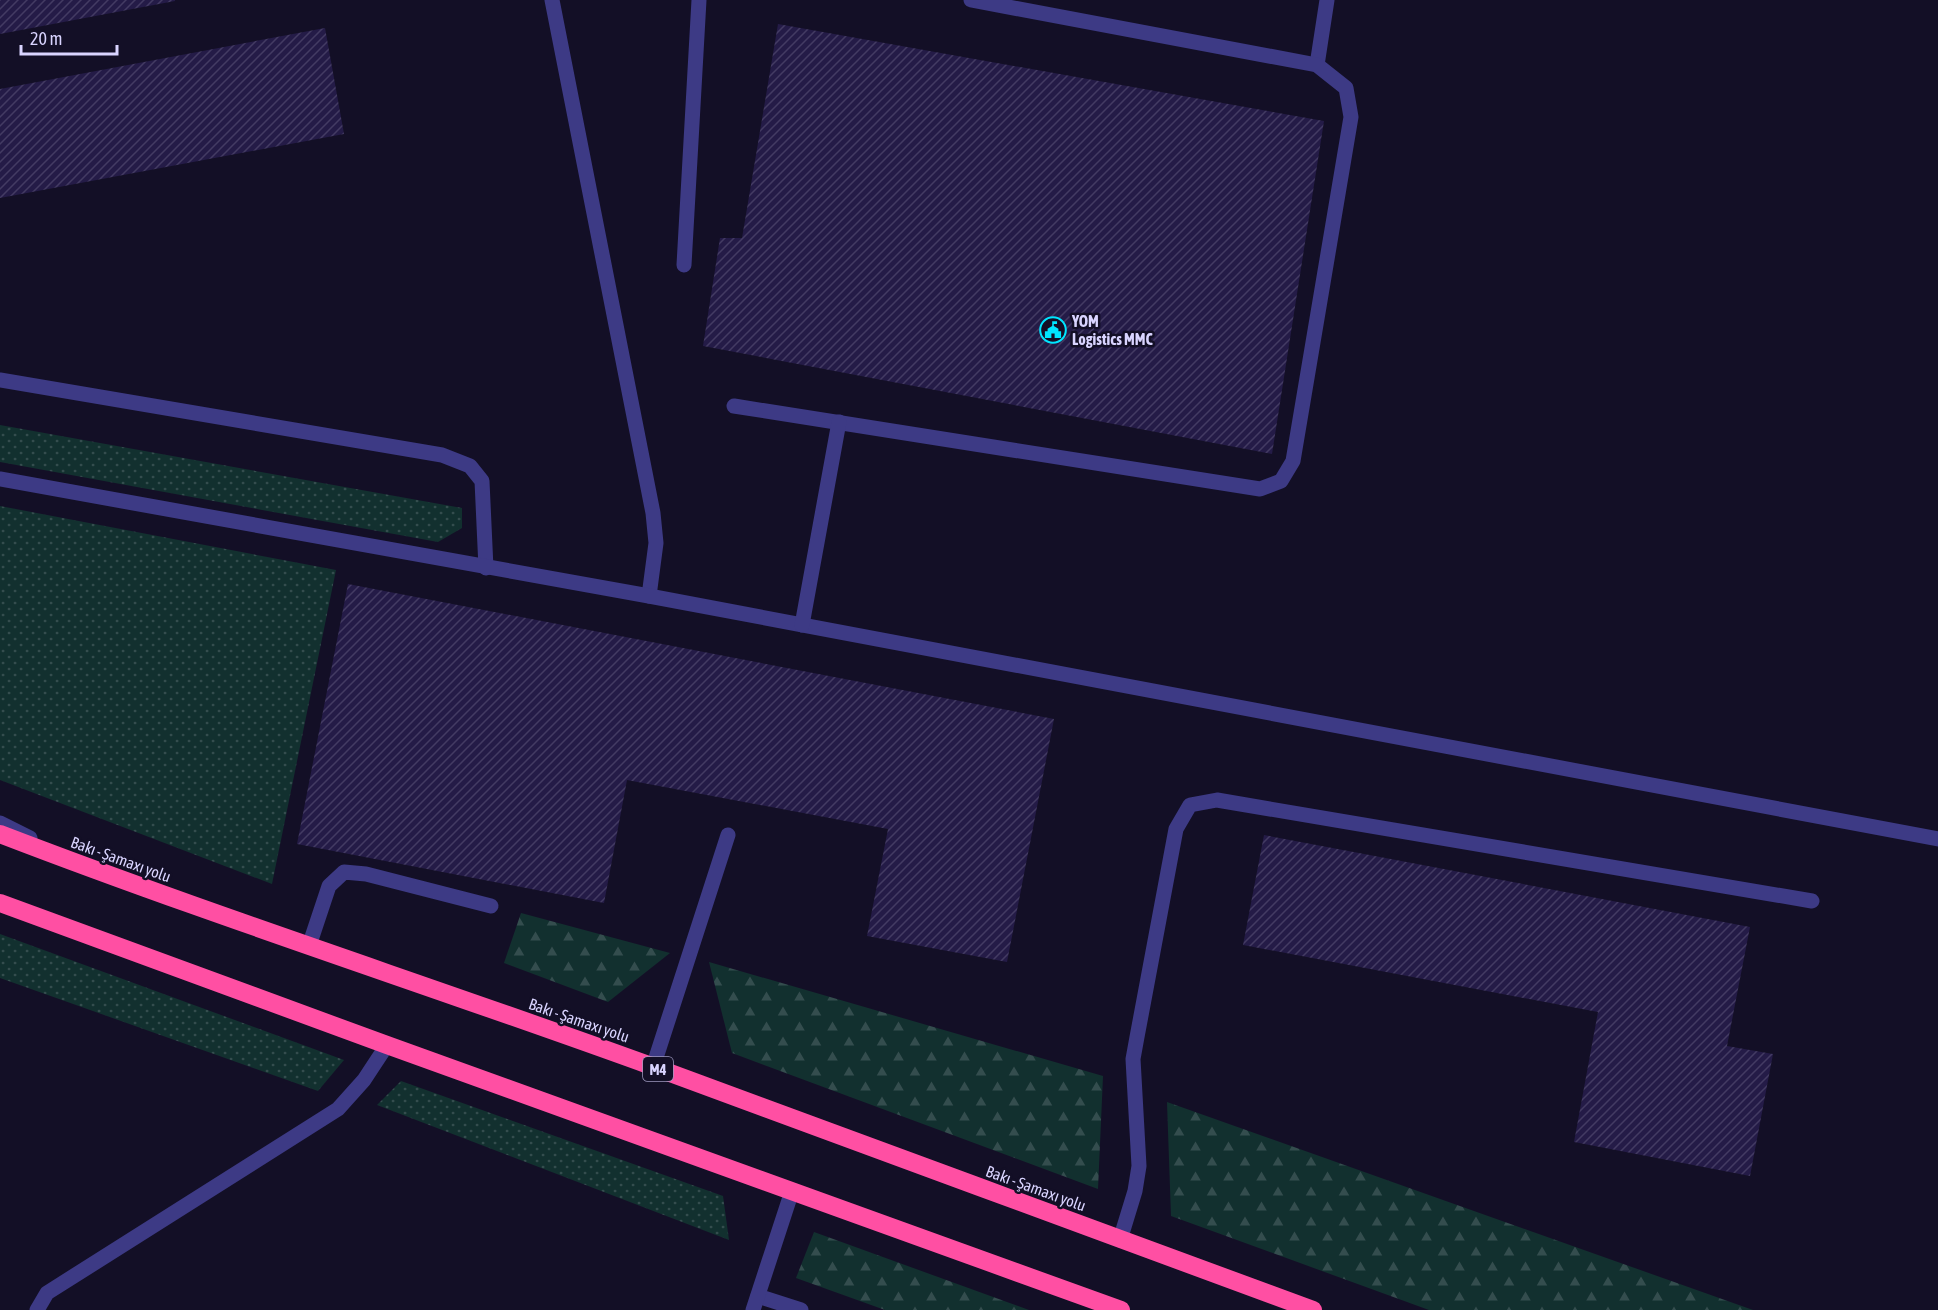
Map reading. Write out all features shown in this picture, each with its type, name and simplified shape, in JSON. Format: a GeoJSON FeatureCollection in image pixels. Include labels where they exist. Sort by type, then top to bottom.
{"type":"FeatureCollection","features":[{"type":"Feature","properties":{"kind":"highway","name":"Bakı - Şamaxı yolu"},"geometry":{"type":"LineString","coordinates":[[0,834],[102,873],[653,1067],[1313,1310]]}},
{"type":"Feature","properties":{"kind":"highway"},"geometry":{"type":"LineString","coordinates":[[0,903],[1121,1310]]}},
{"type":"Feature","properties":{"kind":"lane"},"geometry":{"type":"LineString","coordinates":[[552,0],[653,513],[656,543],[649,596]]}},
{"type":"Feature","properties":{"kind":"lane"},"geometry":{"type":"LineString","coordinates":[[684,265],[699,0]]}},
{"type":"Feature","properties":{"kind":"lane"},"geometry":{"type":"LineString","coordinates":[[734,406],[1260,489],[1281,481],[1293,461],[1351,117],[1346,88],[1317,65],[971,0]]}},
{"type":"Feature","properties":{"kind":"lane"},"geometry":{"type":"LineString","coordinates":[[1317,65],[1327,0]]}},
{"type":"Feature","properties":{"kind":"lane"},"geometry":{"type":"LineString","coordinates":[[0,380],[442,455],[470,466],[482,481],[486,568]]}},
{"type":"Feature","properties":{"kind":"lane"},"geometry":{"type":"LineString","coordinates":[[802,625],[839,422]]}},
{"type":"Feature","properties":{"kind":"lane"},"geometry":{"type":"LineString","coordinates":[[0,479],[649,596],[1938,839]]}},
{"type":"Feature","properties":{"kind":"lane"},"geometry":{"type":"LineString","coordinates":[[1120,1240],[1135,1191],[1139,1166],[1133,1059],[1176,829],[1190,805],[1217,800],[1812,901]]}},
{"type":"Feature","properties":{"kind":"lane"},"geometry":{"type":"LineString","coordinates":[[0,823],[102,873]]}},
{"type":"Feature","properties":{"kind":"lane"},"geometry":{"type":"LineString","coordinates":[[653,1067],[728,835]]}},
{"type":"Feature","properties":{"kind":"lane"},"geometry":{"type":"LineString","coordinates":[[309,946],[330,886],[344,872],[366,874],[491,906]]}},
{"type":"Feature","properties":{"kind":"lane"},"geometry":{"type":"LineString","coordinates":[[37,1310],[47,1293],[63,1282],[338,1109],[364,1080],[387,1045]]}},
{"type":"Feature","properties":{"kind":"lane"},"geometry":{"type":"LineString","coordinates":[[792,1191],[756,1303],[801,1310]]}},
{"type":"Feature","properties":{"kind":"green space"},"geometry":{"type":"Polygon","coordinates":[[[0,425],[462,508],[462,528],[438,542],[0,462],[0,425]]]}},
{"type":"Feature","properties":{"kind":"green space"},"geometry":{"type":"Polygon","coordinates":[[[0,506],[336,570],[272,884],[0,780],[0,506]]]}},
{"type":"Feature","properties":{"kind":"green space"},"geometry":{"type":"Polygon","coordinates":[[[521,913],[670,953],[608,1002],[504,963],[521,913]]]}},
{"type":"Feature","properties":{"kind":"green space"},"geometry":{"type":"Polygon","coordinates":[[[0,934],[344,1060],[318,1091],[0,978],[0,934]]]}},
{"type":"Feature","properties":{"kind":"green space"},"geometry":{"type":"Polygon","coordinates":[[[709,962],[1103,1076],[1098,1189],[732,1053],[709,962]]]}},
{"type":"Feature","properties":{"kind":"green space"},"geometry":{"type":"Polygon","coordinates":[[[401,1081],[723,1196],[729,1240],[377,1105],[401,1081]]]}},
{"type":"Feature","properties":{"kind":"green space"},"geometry":{"type":"Polygon","coordinates":[[[1167,1102],[1753,1310],[1429,1310],[1171,1216],[1167,1102]]]}},
{"type":"Feature","properties":{"kind":"green space"},"geometry":{"type":"Polygon","coordinates":[[[814,1232],[1029,1310],[885,1310],[796,1278],[814,1232]]]}},
{"type":"Feature","properties":{"kind":"building"},"geometry":{"type":"Polygon","coordinates":[[[0,0],[175,0],[175,1],[0,34],[0,0]]]}},
{"type":"Feature","properties":{"kind":"building"},"geometry":{"type":"Polygon","coordinates":[[[778,24],[1324,121],[1272,454],[703,346],[720,238],[742,238],[778,24]]]}},
{"type":"Feature","properties":{"kind":"building"},"geometry":{"type":"Polygon","coordinates":[[[325,28],[344,134],[0,198],[0,89],[325,28]]]}},
{"type":"Feature","properties":{"kind":"building"},"geometry":{"type":"Polygon","coordinates":[[[348,584],[1054,719],[1007,962],[867,936],[888,829],[627,780],[604,903],[297,844],[348,584]]]}},
{"type":"Feature","properties":{"kind":"building"},"geometry":{"type":"Polygon","coordinates":[[[1264,835],[1750,927],[1727,1046],[1773,1054],[1750,1176],[1574,1142],[1598,1012],[1243,945],[1264,835]]]}},
{"type":"Feature","properties":{"kind":"place","name":"YOM Logistics MMC"},"geometry":{"type":"Point","coordinates":[1053,330]}}]}
